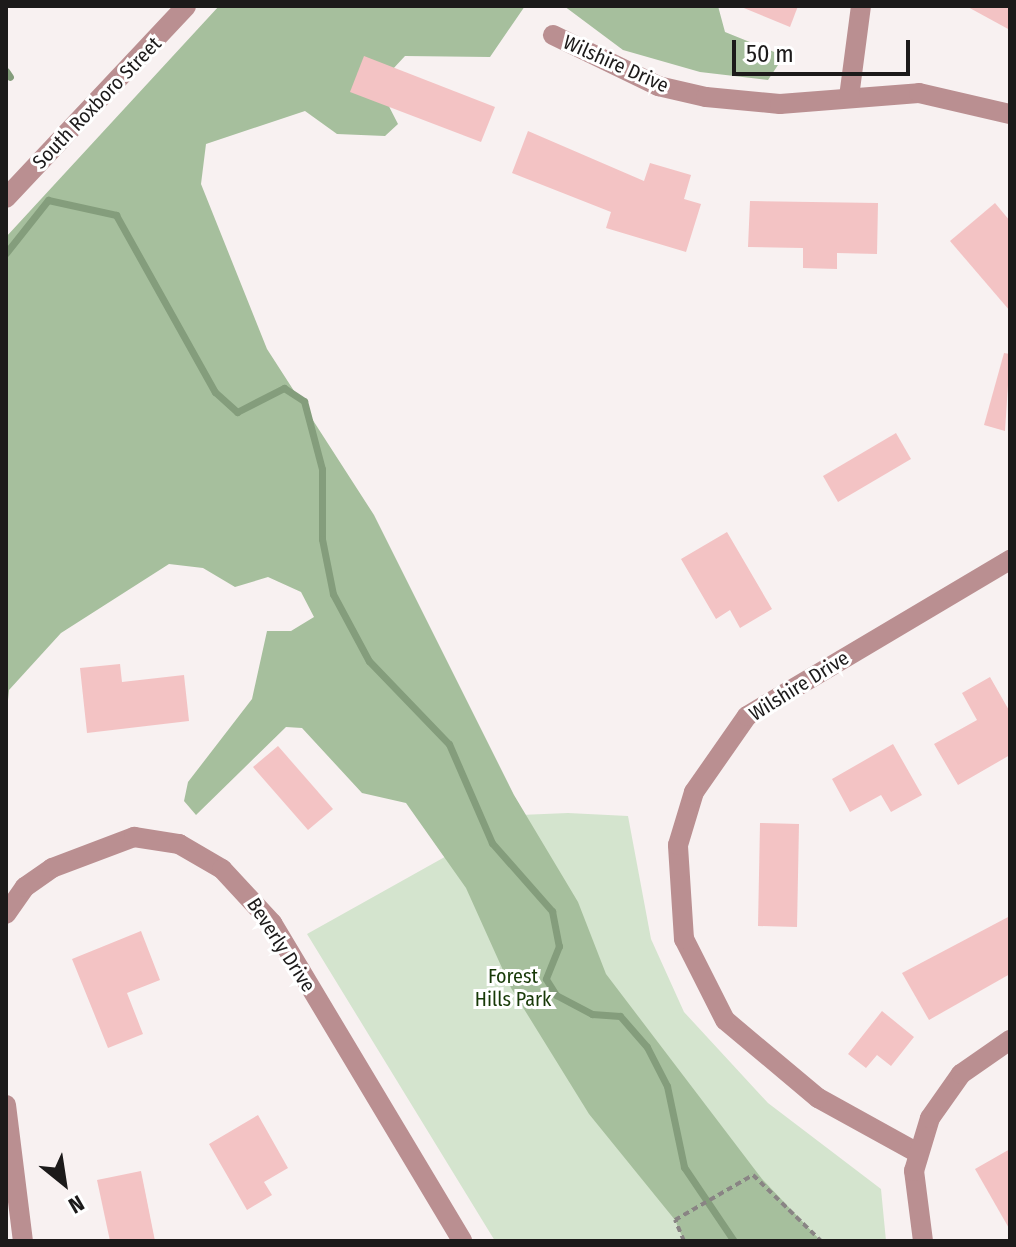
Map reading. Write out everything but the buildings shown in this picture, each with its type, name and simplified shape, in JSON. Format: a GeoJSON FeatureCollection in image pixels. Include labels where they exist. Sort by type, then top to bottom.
{"type":"FeatureCollection","features":[{"type":"Feature","properties":{"kind":"street","name":"South Roxboro Street"},"geometry":{"type":"LineString","coordinates":[[6,198],[186,6]]}},
{"type":"Feature","properties":{"kind":"street"},"geometry":{"type":"LineString","coordinates":[[849,97],[861,6]]}},
{"type":"Feature","properties":{"kind":"street","name":"Wilshire Drive"},"geometry":{"type":"LineString","coordinates":[[553,35],[684,93],[780,104],[849,97],[951,95],[1010,114]]}},
{"type":"Feature","properties":{"kind":"street","name":"Wilshire Drive"},"geometry":{"type":"LineString","coordinates":[[916,1152],[818,1098],[725,1020],[684,939],[678,845],[694,792],[747,716],[1010,560]]}},
{"type":"Feature","properties":{"kind":"street","name":"Beverly Drive"},"geometry":{"type":"LineString","coordinates":[[6,914],[25,887],[52,868],[134,837],[179,844],[222,869],[272,923],[462,1241]]}},
{"type":"Feature","properties":{"kind":"street"},"geometry":{"type":"LineString","coordinates":[[923,1241],[916,1152],[951,1084],[1010,1040]]}},
{"type":"Feature","properties":{"kind":"street"},"geometry":{"type":"LineString","coordinates":[[6,1105],[23,1241]]}},
{"type":"Feature","properties":{"kind":"path"},"geometry":{"type":"LineString","coordinates":[[684,1241],[675,1220],[753,1175],[762,1179],[821,1241]]}},
{"type":"Feature","properties":{"kind":"green space"},"geometry":{"type":"Polygon","coordinates":[[[219,6],[525,6],[490,57],[405,56],[378,85],[398,124],[385,136],[337,134],[305,111],[206,144],[201,184],[267,349],[374,515],[514,795],[578,902],[606,974],[762,1179],[821,1241],[684,1241],[675,1220],[589,1114],[511,988],[466,888],[406,803],[362,793],[302,728],[286,727],[196,815],[184,801],[188,782],[252,699],[267,631],[291,631],[314,617],[301,592],[268,577],[235,587],[203,568],[169,564],[61,633],[9,690],[6,720],[6,237],[219,6]]]}},
{"type":"Feature","properties":{"kind":"green space"},"geometry":{"type":"Polygon","coordinates":[[[564,6],[718,6],[725,32],[784,56],[768,80],[700,72],[623,50],[564,6]]]}},
{"type":"Feature","properties":{"kind":"green space","name":"Forest Hills Park"},"geometry":{"type":"Polygon","coordinates":[[[568,813],[628,816],[651,939],[684,1012],[768,1103],[881,1189],[886,1241],[495,1241],[307,934],[520,815],[568,813]]]}},
{"type":"Feature","properties":{"kind":"waterway"},"geometry":{"type":"LineString","coordinates":[[6,71],[10,77]]}},
{"type":"Feature","properties":{"kind":"waterway"},"geometry":{"type":"LineString","coordinates":[[6,253],[48,200],[116,215],[215,392],[237,412],[284,388],[304,401],[322,469],[322,539],[333,594],[369,661],[449,744],[492,843],[552,911],[559,946],[546,979],[556,995],[592,1014],[620,1016],[647,1047],[667,1086],[684,1167],[734,1241]]}}]}
